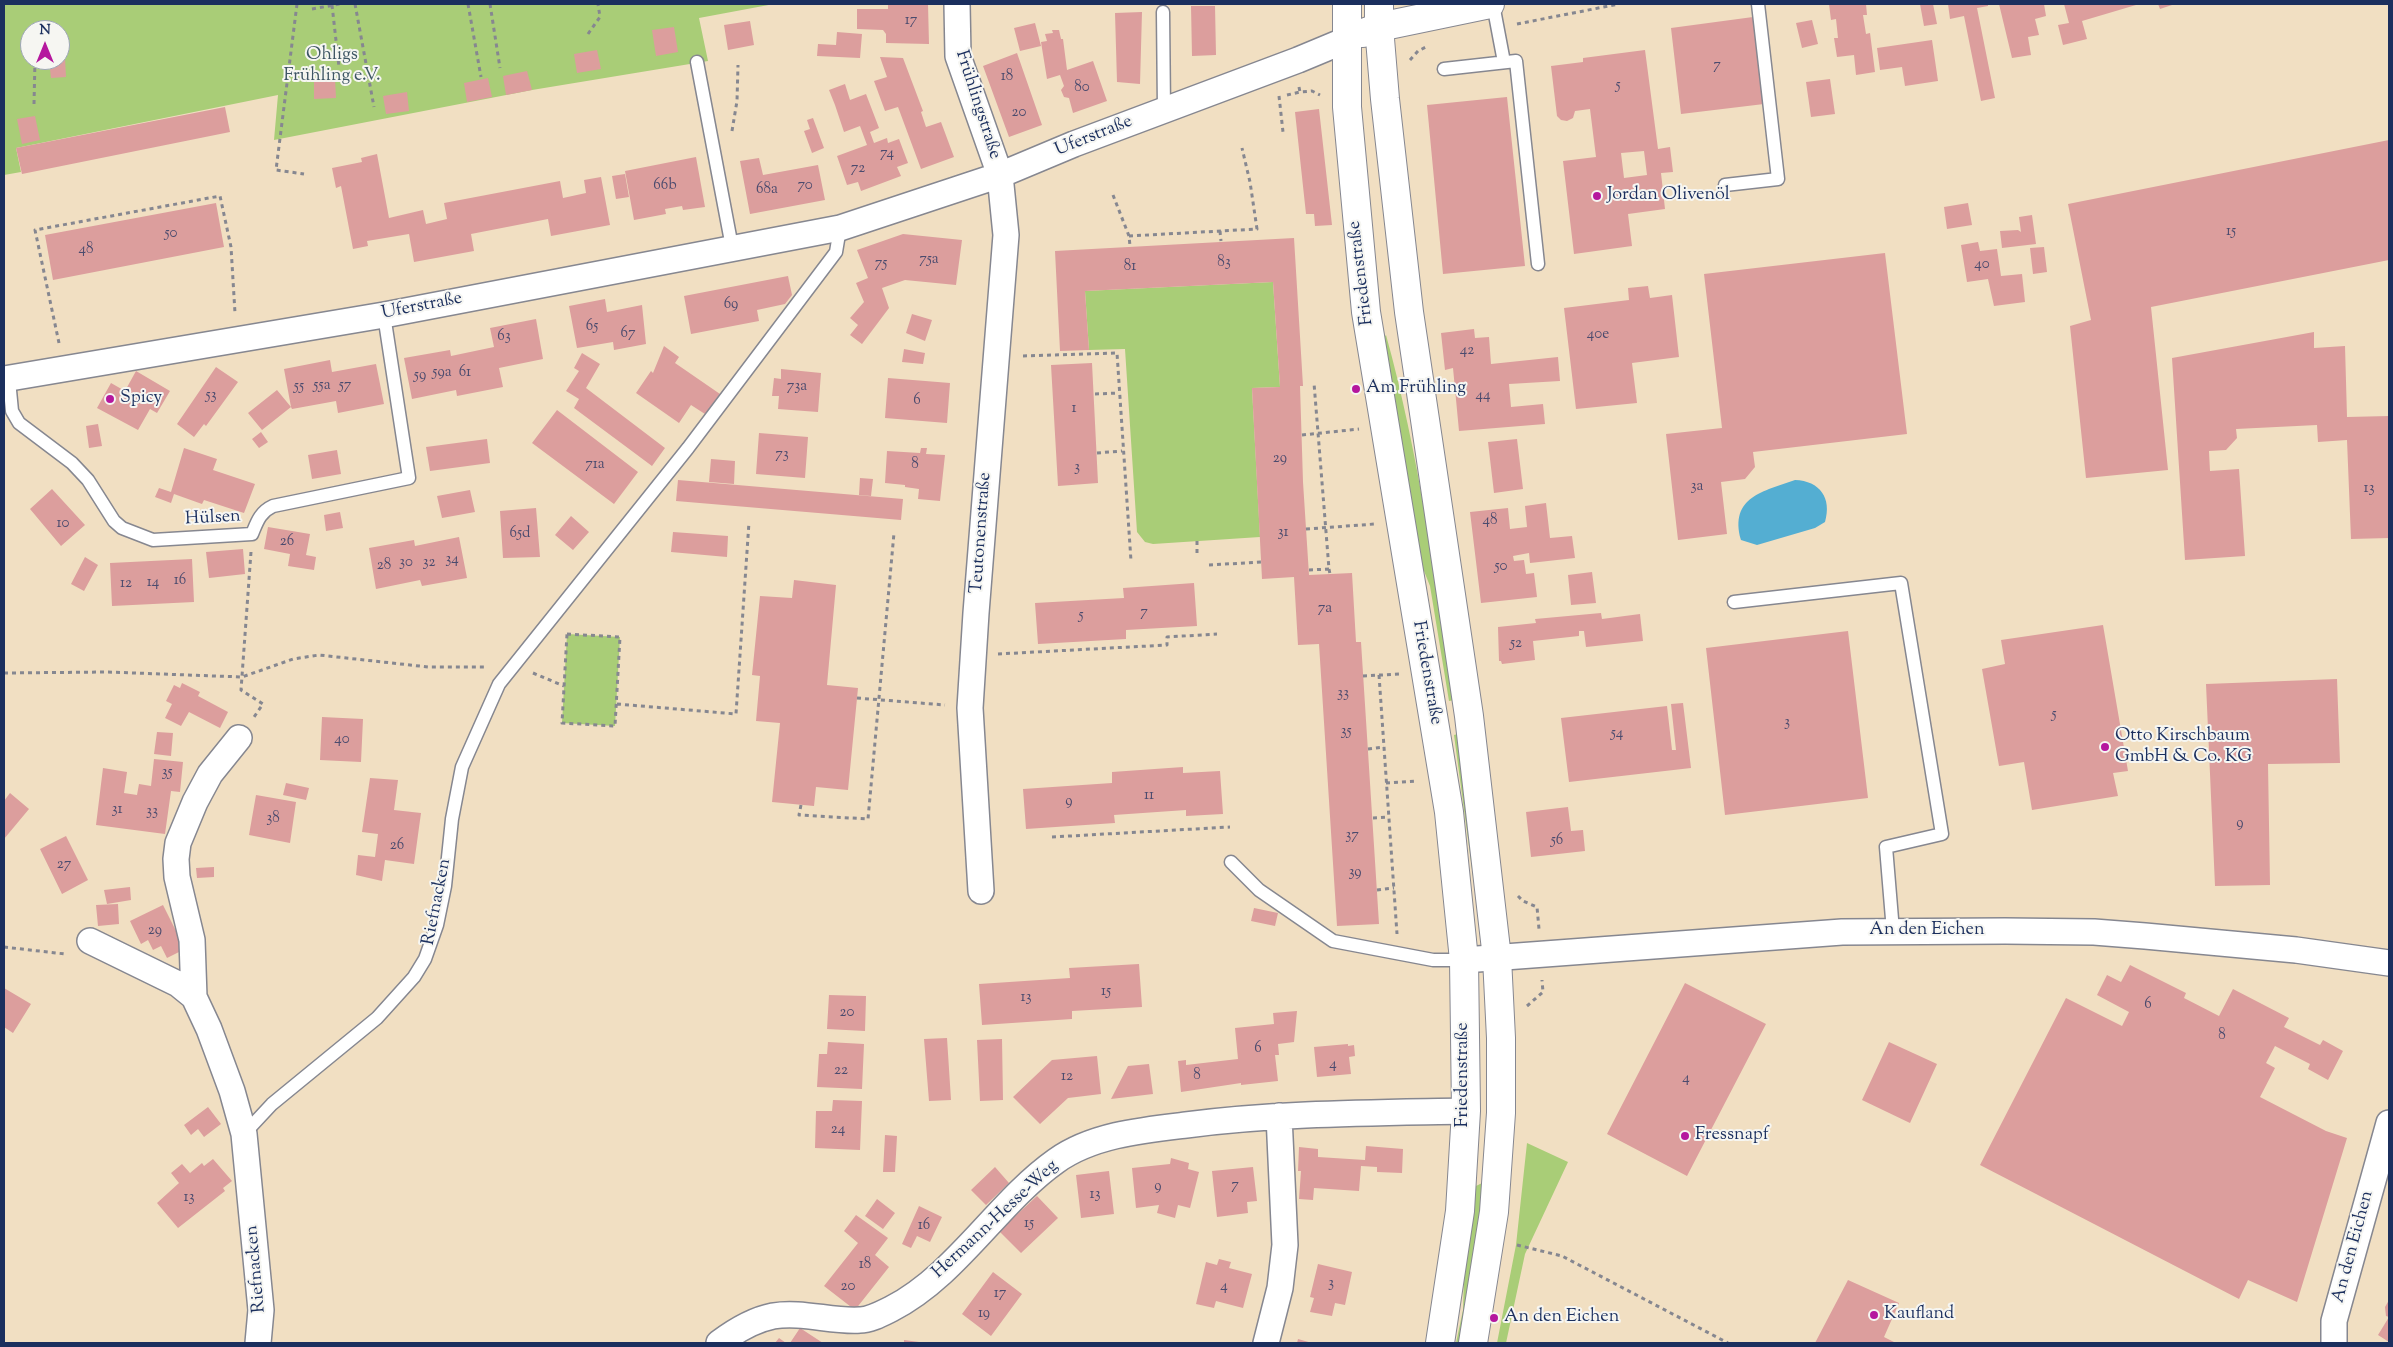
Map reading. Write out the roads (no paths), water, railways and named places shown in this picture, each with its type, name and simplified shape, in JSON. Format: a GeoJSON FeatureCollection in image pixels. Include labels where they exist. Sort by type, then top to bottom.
{"type":"FeatureCollection","features":[{"type":"Feature","properties":{"kind":"main road","name":"Friedenstraße"},"geometry":{"type":"LineString","coordinates":[[1347,4],[1347,106],[1366,312],[1449,812],[1464,960],[1466,1111],[1460,1211],[1440,1343]]}},
{"type":"Feature","properties":{"kind":"main road"},"geometry":{"type":"LineString","coordinates":[[1346,40],[1379,16],[1492,4]]}},
{"type":"Feature","properties":{"kind":"main road","name":"Friedenstraße"},"geometry":{"type":"LineString","coordinates":[[1379,16],[1409,312],[1469,716],[1497,958],[1501,1038],[1501,1113],[1494,1212],[1473,1343]]}},
{"type":"Feature","properties":{"kind":"street","name":"Frühlingstraße"},"geometry":{"type":"LineString","coordinates":[[956,4],[958,56],[1000,175]]}},
{"type":"Feature","properties":{"kind":"street","name":"Uferstraße"},"geometry":{"type":"LineString","coordinates":[[6,380],[384,315],[732,247],[840,228],[1000,175],[1346,40]]}},
{"type":"Feature","properties":{"kind":"street","name":"Teutonenstraße"},"geometry":{"type":"LineString","coordinates":[[981,891],[970,708],[1006,234],[1000,175]]}},
{"type":"Feature","properties":{"kind":"street","name":"Riefnacken"},"geometry":{"type":"LineString","coordinates":[[239,738],[210,774],[195,802],[178,843],[176,860],[177,877],[192,940],[194,997],[209,1029],[232,1091],[244,1134],[262,1310],[258,1343]]}},
{"type":"Feature","properties":{"kind":"street","name":"An den Eichen"},"geometry":{"type":"LineString","coordinates":[[1464,960],[1842,932],[1892,931],[2094,932],[2296,950],[2389,963]]}},
{"type":"Feature","properties":{"kind":"street","name":"Riefnacken"},"geometry":{"type":"LineString","coordinates":[[90,942],[165,976],[194,997]]}},
{"type":"Feature","properties":{"kind":"street","name":"Hermann-Hesse-Weg"},"geometry":{"type":"LineString","coordinates":[[718,1343],[746,1326],[774,1316],[861,1320],[875,1316],[908,1300],[970,1245],[1040,1173],[1074,1150],[1104,1140],[1153,1129],[1279,1116],[1466,1111]]}},
{"type":"Feature","properties":{"kind":"street"},"geometry":{"type":"LineString","coordinates":[[1266,1343],[1280,1288],[1285,1245],[1279,1116]]}},
{"type":"Feature","properties":{"kind":"street","name":"An den Eichen"},"geometry":{"type":"LineString","coordinates":[[2334,1343],[2334,1321],[2389,1123]]}},
{"type":"Feature","properties":{"kind":"lane"},"geometry":{"type":"LineString","coordinates":[[1492,4],[1504,62]]}},
{"type":"Feature","properties":{"kind":"lane"},"geometry":{"type":"LineString","coordinates":[[1725,185],[1778,178],[1758,4]]}},
{"type":"Feature","properties":{"kind":"lane"},"geometry":{"type":"LineString","coordinates":[[1163,12],[1164,110]]}},
{"type":"Feature","properties":{"kind":"lane"},"geometry":{"type":"LineString","coordinates":[[1444,69],[1516,61],[1538,264]]}},
{"type":"Feature","properties":{"kind":"lane"},"geometry":{"type":"LineString","coordinates":[[698,62],[732,247]]}},
{"type":"Feature","properties":{"kind":"lane","name":"Riefnacken"},"geometry":{"type":"LineString","coordinates":[[244,1134],[272,1104],[377,1018],[401,993],[425,959],[433,939],[440,912],[452,819],[462,768],[499,684],[512,664],[688,448],[836,252],[840,228]]}},
{"type":"Feature","properties":{"kind":"lane","name":"Hülsen"},"geometry":{"type":"LineString","coordinates":[[6,380],[12,411],[18,423],[72,463],[88,480],[114,521],[122,528],[153,540],[252,534],[260,516],[265,510],[273,506],[409,478],[384,315]]}},
{"type":"Feature","properties":{"kind":"lane"},"geometry":{"type":"LineString","coordinates":[[1734,602],[1901,583],[1942,834],[1886,847],[1892,931]]}},
{"type":"Feature","properties":{"kind":"lane"},"geometry":{"type":"LineString","coordinates":[[1231,862],[1259,890],[1333,941],[1433,960],[1464,960]]}},
{"type":"Feature","properties":{"kind":"water"},"geometry":{"type":"Polygon","coordinates":[[[1795,480],[1811,484],[1822,492],[1827,505],[1825,522],[1815,528],[1757,545],[1741,540],[1740,514],[1745,505],[1761,492],[1795,480]]]}},
{"type":"Feature","properties":{"kind":"place","name":"Jordan Olivenöl"},"geometry":{"type":"Point","coordinates":[1597,196]}},
{"type":"Feature","properties":{"kind":"place","name":"Am Frühling"},"geometry":{"type":"Point","coordinates":[1356,389]}},
{"type":"Feature","properties":{"kind":"place","name":"Spicy"},"geometry":{"type":"Point","coordinates":[110,399]}},
{"type":"Feature","properties":{"kind":"place","name":"Otto Kirschbaum GmbH & Co. KG"},"geometry":{"type":"Point","coordinates":[2105,747]}},
{"type":"Feature","properties":{"kind":"place","name":"Fressnapf"},"geometry":{"type":"Point","coordinates":[1685,1136]}},
{"type":"Feature","properties":{"kind":"place","name":"Kaufland"},"geometry":{"type":"Point","coordinates":[1874,1315]}},
{"type":"Feature","properties":{"kind":"place","name":"An den Eichen"},"geometry":{"type":"Point","coordinates":[1494,1318]}},
{"type":"Feature","properties":{"kind":"park label","name":"Ohligs Frühling e.V."},"geometry":{"type":"Point","coordinates":[332,66]}}]}
